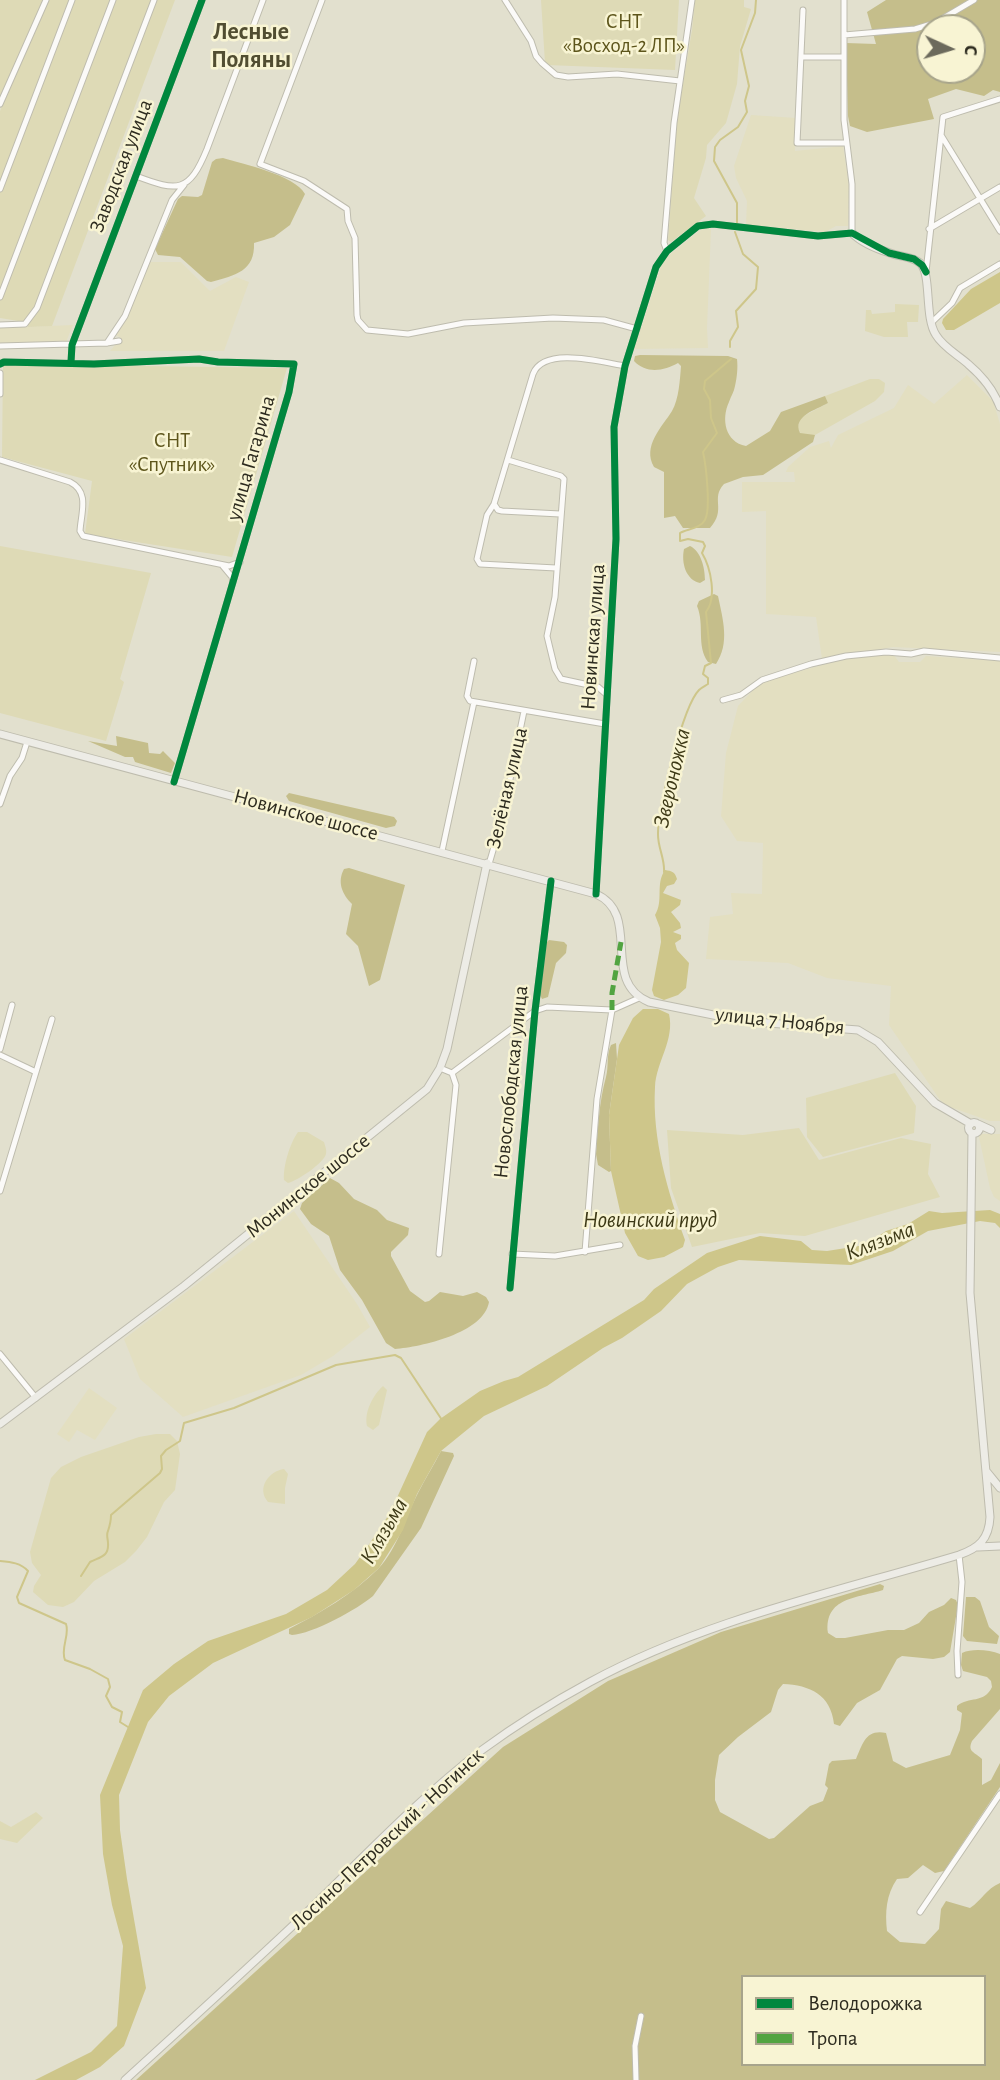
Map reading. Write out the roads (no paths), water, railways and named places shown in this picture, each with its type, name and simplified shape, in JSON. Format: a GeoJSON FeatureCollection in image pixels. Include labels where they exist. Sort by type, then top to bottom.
{"type":"FeatureCollection","features":[{"type":"Feature","properties":{"kind":"main road"},"geometry":{"type":"LineString","coordinates":[[852,233],[889,253],[914,259],[922,265],[926,272],[926,295],[931,323],[940,341],[969,365],[989,387],[999,405]]}},
{"type":"Feature","properties":{"kind":"main road","name":"Новинское шоссе"},"geometry":{"type":"LineString","coordinates":[[0,734],[596,894],[609,903],[617,919],[626,984],[639,998]]}},
{"type":"Feature","properties":{"kind":"main road","name":"Монинское шоссе"},"geometry":{"type":"LineString","coordinates":[[0,1424],[184,1286],[420,1096],[432,1083],[447,1049],[488,864]]}},
{"type":"Feature","properties":{"kind":"main road","name":"улица 7 Ноября"},"geometry":{"type":"LineString","coordinates":[[639,998],[679,1009],[749,1022],[852,1028],[865,1032],[878,1042],[935,1103],[967,1122]]}},
{"type":"Feature","properties":{"kind":"main road"},"geometry":{"type":"LineString","coordinates":[[967,1122],[990,1130],[1000,1130]]}},
{"type":"Feature","properties":{"kind":"main road"},"geometry":{"type":"LineString","coordinates":[[967,1122],[980,1124],[990,1130]]}},
{"type":"Feature","properties":{"kind":"main road"},"geometry":{"type":"LineString","coordinates":[[967,1122],[972,1133],[970,1293],[987,1472],[989,1531],[994,1542],[1000,1546]]}},
{"type":"Feature","properties":{"kind":"main road"},"geometry":{"type":"LineString","coordinates":[[972,1133],[978,1132],[980,1127]]}},
{"type":"Feature","properties":{"kind":"main road"},"geometry":{"type":"LineString","coordinates":[[987,1472],[1000,1488]]}},
{"type":"Feature","properties":{"kind":"main road"},"geometry":{"type":"LineString","coordinates":[[977,1547],[989,1531]]}},
{"type":"Feature","properties":{"kind":"main road"},"geometry":{"type":"LineString","coordinates":[[977,1547],[1000,1546]]}},
{"type":"Feature","properties":{"kind":"main road","name":"Лосино-Петровский - Ногинск"},"geometry":{"type":"LineString","coordinates":[[125,2080],[263,1954],[416,1807],[483,1750],[535,1715],[608,1673],[699,1635],[764,1612],[959,1555],[977,1547]]}},
{"type":"Feature","properties":{"kind":"street"},"geometry":{"type":"LineString","coordinates":[[0,104],[46,0]]}},
{"type":"Feature","properties":{"kind":"street"},"geometry":{"type":"LineString","coordinates":[[0,189],[72,0]]}},
{"type":"Feature","properties":{"kind":"street"},"geometry":{"type":"LineString","coordinates":[[0,298],[113,0]]}},
{"type":"Feature","properties":{"kind":"street"},"geometry":{"type":"LineString","coordinates":[[0,325],[25,324],[37,308],[154,0]]}},
{"type":"Feature","properties":{"kind":"street","name":"Заводская улица"},"geometry":{"type":"LineString","coordinates":[[71,362],[72,345],[202,0]]}},
{"type":"Feature","properties":{"kind":"street"},"geometry":{"type":"LineString","coordinates":[[107,343],[125,316],[172,200],[195,172],[208,149],[263,0]]}},
{"type":"Feature","properties":{"kind":"street"},"geometry":{"type":"LineString","coordinates":[[322,0],[260,164],[304,181],[347,209],[348,221],[355,238],[356,306],[361,325],[367,330],[408,334],[464,323],[553,318],[604,320],[637,329]]}},
{"type":"Feature","properties":{"kind":"street"},"geometry":{"type":"LineString","coordinates":[[505,0],[531,41],[536,56],[555,75],[568,77],[617,74],[680,80]]}},
{"type":"Feature","properties":{"kind":"street"},"geometry":{"type":"LineString","coordinates":[[692,0],[690,29],[674,123],[664,243],[667,251],[698,226],[705,224],[818,236],[852,233],[852,184],[846,143],[844,0]]}},
{"type":"Feature","properties":{"kind":"street"},"geometry":{"type":"LineString","coordinates":[[844,35],[915,29],[934,23],[974,0]]}},
{"type":"Feature","properties":{"kind":"street"},"geometry":{"type":"LineString","coordinates":[[803,10],[797,143],[846,143]]}},
{"type":"Feature","properties":{"kind":"street"},"geometry":{"type":"LineString","coordinates":[[801,57],[844,57]]}},
{"type":"Feature","properties":{"kind":"street"},"geometry":{"type":"LineString","coordinates":[[926,272],[943,117],[1000,99]]}},
{"type":"Feature","properties":{"kind":"street"},"geometry":{"type":"LineString","coordinates":[[941,135],[1000,231]]}},
{"type":"Feature","properties":{"kind":"street"},"geometry":{"type":"LineString","coordinates":[[136,176],[166,187],[178,187],[186,183]]}},
{"type":"Feature","properties":{"kind":"street"},"geometry":{"type":"LineString","coordinates":[[929,229],[1000,187]]}},
{"type":"Feature","properties":{"kind":"street","name":"Новинская улица"},"geometry":{"type":"LineString","coordinates":[[596,894],[616,539],[613,439],[625,366],[656,267],[667,251]]}},
{"type":"Feature","properties":{"kind":"street"},"geometry":{"type":"LineString","coordinates":[[931,323],[951,303],[960,288],[1000,264]]}},
{"type":"Feature","properties":{"kind":"street"},"geometry":{"type":"LineString","coordinates":[[0,346],[119,341]]}},
{"type":"Feature","properties":{"kind":"street","name":"улица Гагарина"},"geometry":{"type":"LineString","coordinates":[[71,362],[94,364],[199,359],[294,364],[289,392],[234,584],[174,782]]}},
{"type":"Feature","properties":{"kind":"street"},"geometry":{"type":"LineString","coordinates":[[556,568],[478,562],[487,516],[494,504],[533,374],[546,359],[581,359],[625,366]]}},
{"type":"Feature","properties":{"kind":"street"},"geometry":{"type":"LineString","coordinates":[[0,364],[71,362]]}},
{"type":"Feature","properties":{"kind":"street"},"geometry":{"type":"LineString","coordinates":[[0,373],[0,394]]}},
{"type":"Feature","properties":{"kind":"street"},"geometry":{"type":"LineString","coordinates":[[0,460],[78,487],[83,496],[80,531],[83,536],[222,565],[235,566],[240,562]]}},
{"type":"Feature","properties":{"kind":"street"},"geometry":{"type":"LineString","coordinates":[[508,460],[563,477],[554,603],[547,636],[555,668],[561,679],[598,688],[606,695]]}},
{"type":"Feature","properties":{"kind":"street"},"geometry":{"type":"LineString","coordinates":[[494,504],[502,511],[560,514]]}},
{"type":"Feature","properties":{"kind":"street"},"geometry":{"type":"LineString","coordinates":[[222,565],[234,584]]}},
{"type":"Feature","properties":{"kind":"street"},"geometry":{"type":"LineString","coordinates":[[723,701],[741,695],[762,680],[846,656],[886,652],[911,654],[924,651],[1000,658]]}},
{"type":"Feature","properties":{"kind":"street"},"geometry":{"type":"LineString","coordinates":[[474,661],[467,696],[470,701],[605,724]]}},
{"type":"Feature","properties":{"kind":"street"},"geometry":{"type":"LineString","coordinates":[[598,688],[607,682]]}},
{"type":"Feature","properties":{"kind":"street"},"geometry":{"type":"LineString","coordinates":[[442,851],[474,702]]}},
{"type":"Feature","properties":{"kind":"street","name":"Зелёная улица"},"geometry":{"type":"LineString","coordinates":[[488,864],[501,823],[524,711]]}},
{"type":"Feature","properties":{"kind":"street"},"geometry":{"type":"LineString","coordinates":[[0,804],[27,742]]}},
{"type":"Feature","properties":{"kind":"street","name":"Новослободская улица"},"geometry":{"type":"LineString","coordinates":[[510,1288],[535,1011],[551,881]]}},
{"type":"Feature","properties":{"kind":"street"},"geometry":{"type":"LineString","coordinates":[[452,1073],[535,1011],[547,1007],[612,1010],[639,998]]}},
{"type":"Feature","properties":{"kind":"street"},"geometry":{"type":"LineString","coordinates":[[0,1049],[12,1005]]}},
{"type":"Feature","properties":{"kind":"street"},"geometry":{"type":"LineString","coordinates":[[585,1252],[597,1099],[612,1010]]}},
{"type":"Feature","properties":{"kind":"street"},"geometry":{"type":"LineString","coordinates":[[0,1191],[52,1019]]}},
{"type":"Feature","properties":{"kind":"street"},"geometry":{"type":"LineString","coordinates":[[0,1055],[36,1073]]}},
{"type":"Feature","properties":{"kind":"street"},"geometry":{"type":"LineString","coordinates":[[439,1254],[456,1085],[452,1073],[440,1068]]}},
{"type":"Feature","properties":{"kind":"street"},"geometry":{"type":"LineString","coordinates":[[513,1254],[555,1256],[620,1245]]}},
{"type":"Feature","properties":{"kind":"street"},"geometry":{"type":"LineString","coordinates":[[0,1354],[36,1398]]}},
{"type":"Feature","properties":{"kind":"street"},"geometry":{"type":"LineString","coordinates":[[958,1675],[962,1582],[959,1555]]}},
{"type":"Feature","properties":{"kind":"street"},"geometry":{"type":"LineString","coordinates":[[920,1912],[1000,1794]]}},
{"type":"Feature","properties":{"kind":"street"},"geometry":{"type":"LineString","coordinates":[[636,2080],[635,2046],[641,2016]]}},
{"type":"Feature","properties":{"kind":"water"},"geometry":{"type":"Polygon","coordinates":[[[1000,272],[1000,303],[954,330],[946,330],[943,319],[971,289],[1000,272]]]}},
{"type":"Feature","properties":{"kind":"water"},"geometry":{"type":"Polygon","coordinates":[[[665,870],[673,872],[677,879],[674,884],[667,886],[663,893],[681,900],[680,905],[671,912],[681,928],[673,932],[681,935],[681,939],[675,943],[677,950],[689,963],[686,988],[678,995],[664,1000],[654,996],[652,990],[661,942],[655,915],[659,904],[660,881],[665,870]]]}},
{"type":"Feature","properties":{"kind":"water","name":"Новинский пруд"},"geometry":{"type":"Polygon","coordinates":[[[643,1009],[658,1009],[669,1014],[669,1033],[656,1078],[656,1127],[667,1184],[685,1240],[683,1247],[664,1257],[648,1260],[638,1256],[625,1233],[611,1171],[609,1115],[619,1045],[633,1018],[643,1009]]]}},
{"type":"Feature","properties":{"kind":"water","name":"Клязьма"},"geometry":{"type":"Polygon","coordinates":[[[990,1210],[1000,1214],[1000,1228],[995,1223],[980,1221],[928,1231],[893,1251],[851,1265],[739,1260],[718,1267],[687,1284],[661,1311],[622,1338],[547,1386],[484,1416],[441,1451],[417,1494],[403,1530],[379,1568],[354,1590],[312,1617],[213,1663],[169,1696],[148,1722],[119,1795],[120,1830],[146,1988],[124,2046],[100,2067],[76,2080],[35,2080],[91,2052],[117,2026],[123,1946],[103,1854],[100,1795],[143,1690],[174,1664],[208,1641],[286,1614],[327,1590],[355,1564],[390,1513],[427,1432],[440,1419],[480,1391],[518,1377],[644,1300],[654,1289],[707,1253],[760,1236],[801,1241],[812,1250],[827,1251],[865,1245],[886,1231],[908,1224],[929,1211],[942,1213],[990,1210]]]}},
{"type":"Feature","properties":{"kind":"waterway","name":"Звероножка"},"geometry":{"type":"LineString","coordinates":[[737,223],[737,203],[714,161],[715,147],[738,127],[747,112],[745,101],[749,86],[741,50],[755,13],[756,0]]}},
{"type":"Feature","properties":{"kind":"waterway","name":"Звероножка"},"geometry":{"type":"LineString","coordinates":[[730,347],[730,341],[738,327],[736,311],[756,289],[758,267],[743,254],[735,232]]}},
{"type":"Feature","properties":{"kind":"waterway","name":"Звероножка"},"geometry":{"type":"LineString","coordinates":[[664,872],[658,835],[666,783],[686,716],[699,690],[708,684],[708,678],[703,674],[705,666],[711,663],[706,612],[712,591],[708,567],[702,553],[705,546],[703,542],[688,539],[680,541],[680,533],[700,525],[707,514],[703,452],[717,433],[711,418],[710,400],[704,389],[705,381],[731,359]]}},
{"type":"Feature","properties":{"kind":"waterway"},"geometry":{"type":"LineString","coordinates":[[81,1576],[90,1562],[107,1551],[111,1515],[160,1473],[161,1456],[180,1441],[184,1423],[234,1408],[336,1365],[395,1355],[401,1358],[442,1420]]}},
{"type":"Feature","properties":{"kind":"waterway"},"geometry":{"type":"LineString","coordinates":[[0,1561],[12,1562],[28,1571],[17,1597],[19,1603],[66,1624],[65,1660],[108,1679],[110,1687],[106,1696],[112,1707],[122,1712],[120,1722],[128,1727]]}},
{"type":"Feature","properties":{"kind":"district","name":"Лесные Поляны"},"geometry":{"type":"Point","coordinates":[251,46]}},
{"type":"Feature","properties":{"kind":"park label","name":"СНТ «Восход-2 ЛП»"},"geometry":{"type":"Point","coordinates":[624,34]}},
{"type":"Feature","properties":{"kind":"park label","name":"СНТ «Спутник»"},"geometry":{"type":"Point","coordinates":[172,453]}}]}
